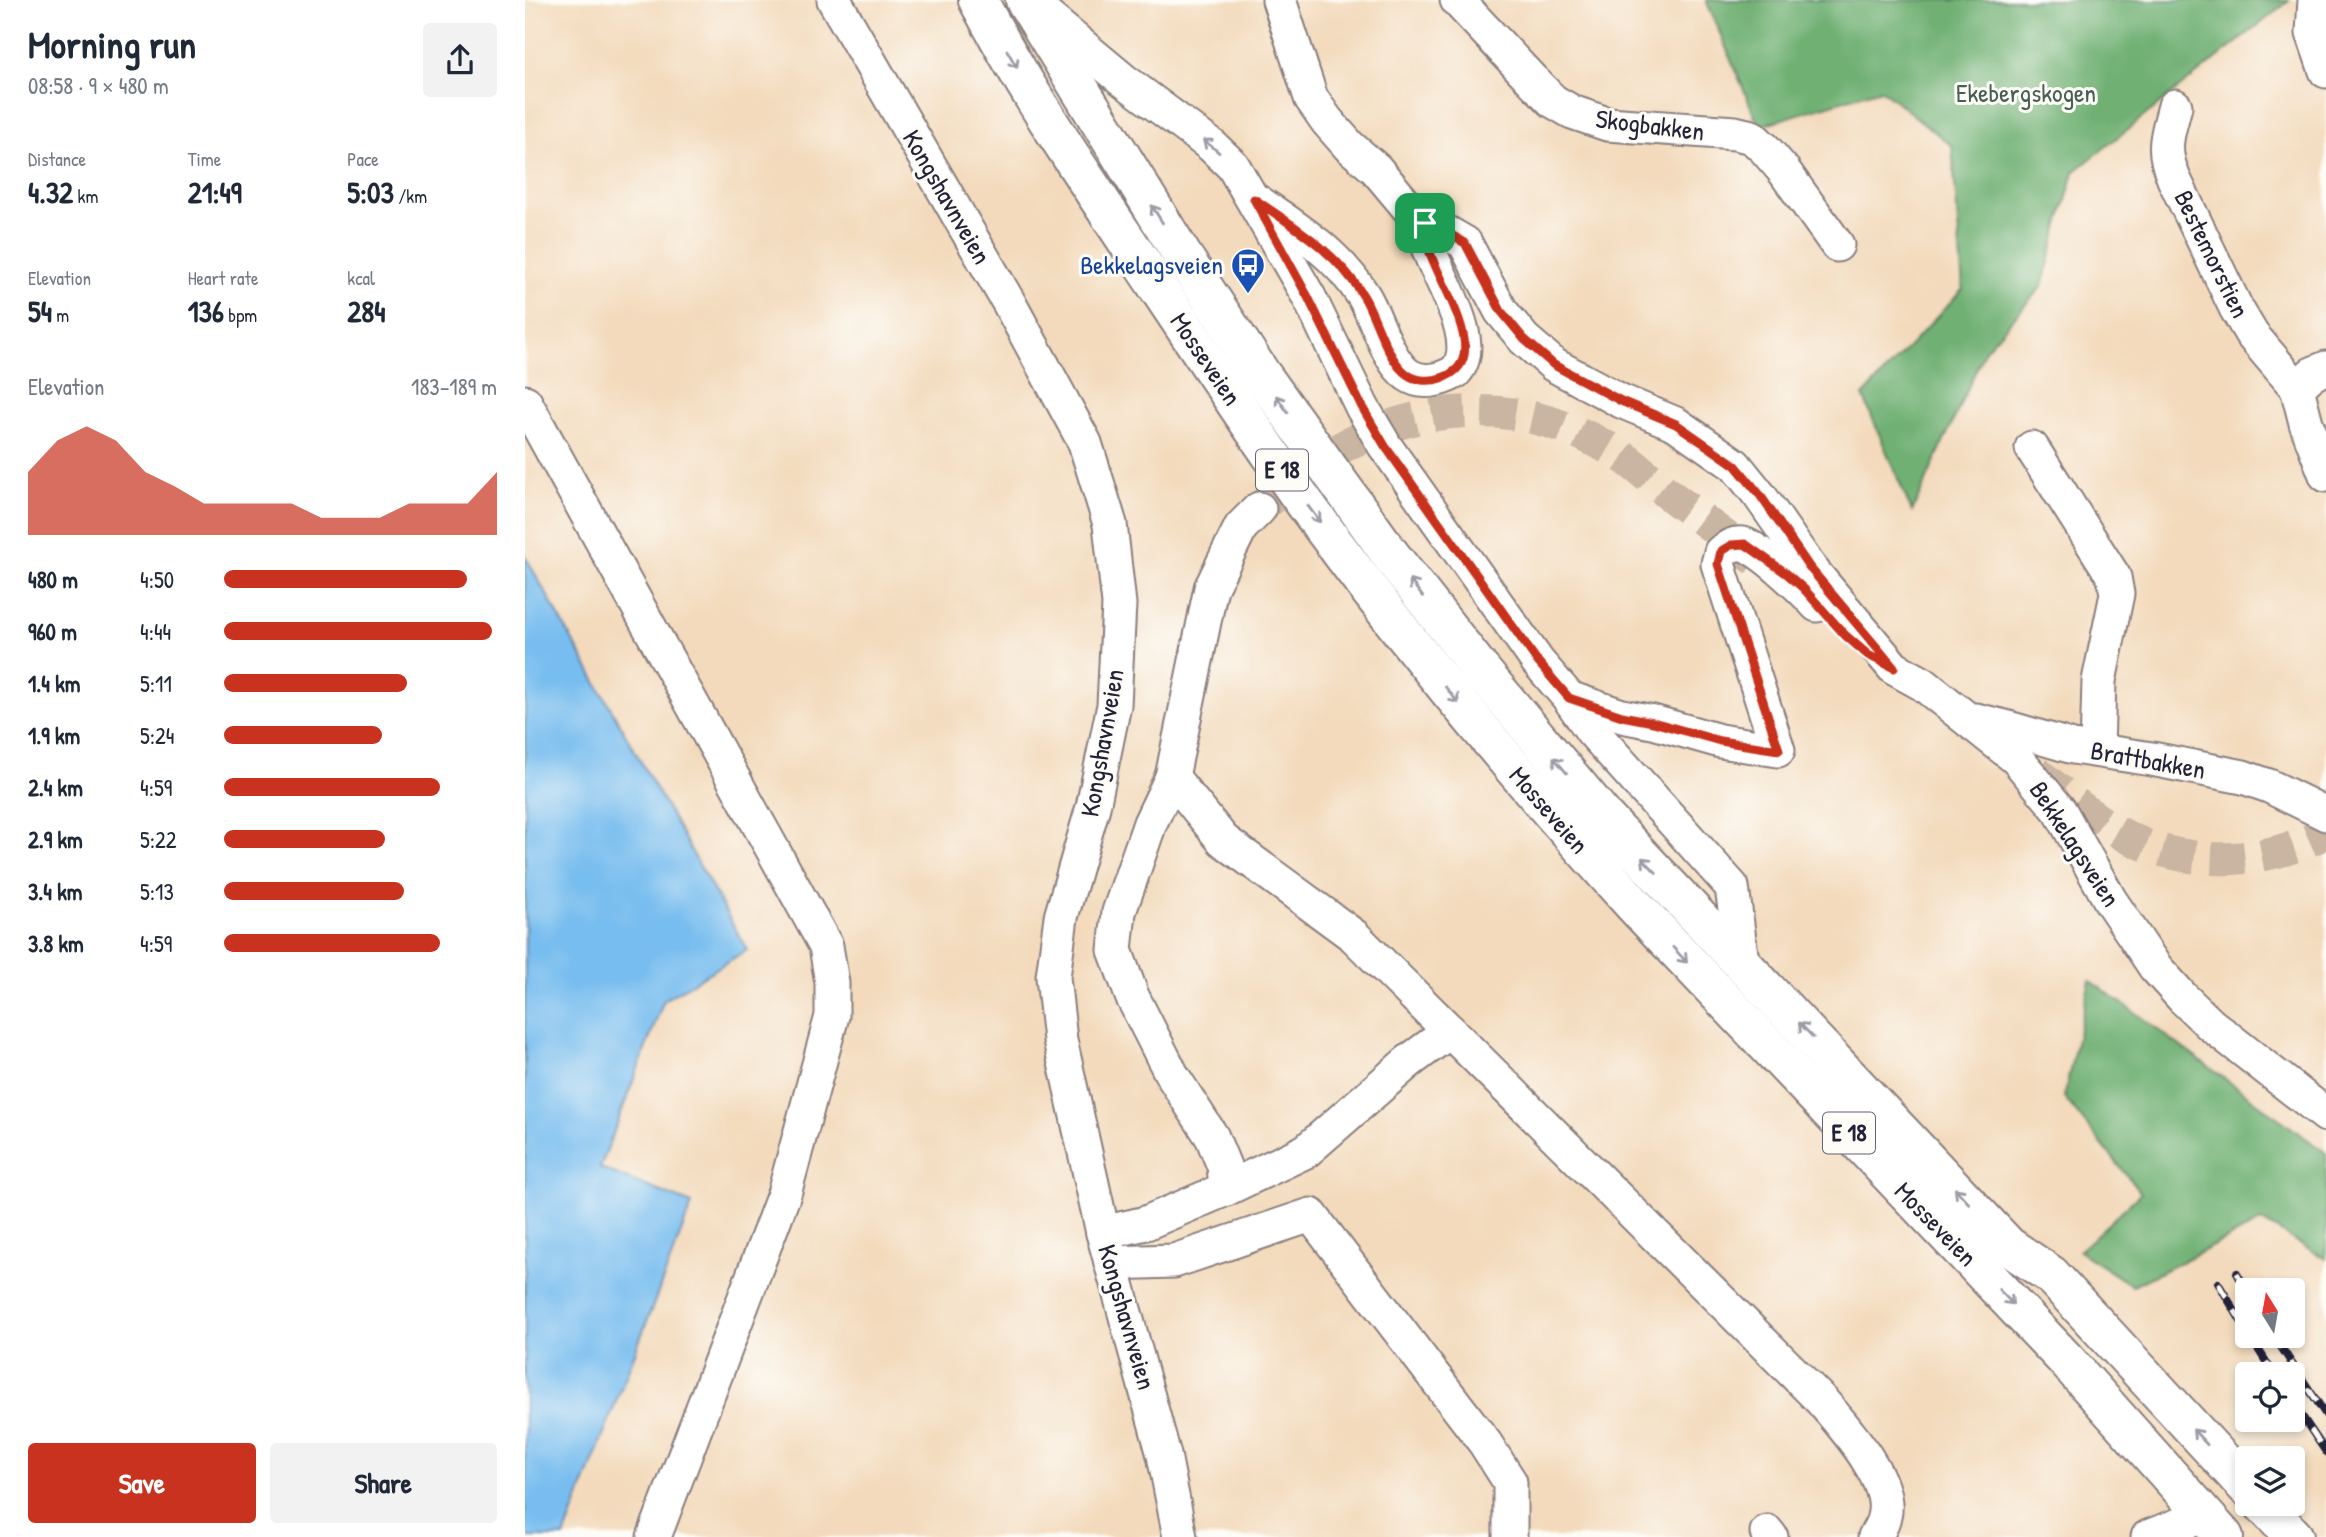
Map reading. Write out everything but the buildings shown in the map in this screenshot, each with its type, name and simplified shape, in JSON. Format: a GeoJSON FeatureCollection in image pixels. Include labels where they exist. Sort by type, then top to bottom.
{"type":"FeatureCollection","features":[{"type":"Feature","properties":{"kind":"highway","name":"Mosseveien"},"geometry":{"type":"LineString","coordinates":[[978,0],[1028,87],[1230,396],[1313,513],[1457,700],[1575,840],[1634,905],[2066,1360],[2207,1530]]}},
{"type":"Feature","properties":{"kind":"highway","name":"Mosseveien"},"geometry":{"type":"LineString","coordinates":[[1026,0],[1225,320],[1392,557],[1479,668],[1604,817],[2008,1246],[2051,1275],[2235,1474]]}},
{"type":"Feature","properties":{"kind":"highway","name":"E 18"},"geometry":{"type":"LineString","coordinates":[[2008,1246],[2049,1307],[2066,1360]]}},
{"type":"Feature","properties":{"kind":"highway"},"geometry":{"type":"LineString","coordinates":[[2274,1516],[2294,1537]]}},
{"type":"Feature","properties":{"kind":"highway"},"geometry":{"type":"LineString","coordinates":[[2207,1530],[2224,1517],[2256,1537]]}},
{"type":"Feature","properties":{"kind":"street","name":"Kongshavnveien"},"geometry":{"type":"LineString","coordinates":[[834,0],[1009,303],[1085,443],[1110,524],[1119,604],[1114,705],[1093,807],[1061,917],[1053,976],[1060,1040],[1107,1248],[1164,1455],[1180,1537]]}},
{"type":"Feature","properties":{"kind":"street","name":"Mosseveien"},"geometry":{"type":"LineString","coordinates":[[1026,0],[1122,79],[1212,146],[1233,166],[1308,297],[1362,407],[1385,446],[1538,662],[1569,698],[1592,731],[1732,887],[1742,962]]}},
{"type":"Feature","properties":{"kind":"street","name":"Bekkelagsveien"},"geometry":{"type":"LineString","coordinates":[[1279,0],[1311,98],[1327,121],[1349,146],[1376,169],[1412,212],[1425,223],[1465,243],[1501,311],[1524,339],[1554,365],[1621,401],[1676,424],[1735,465],[1760,495],[1810,568],[1894,668],[1923,684],[2017,758],[2060,811],[2110,900],[2155,967],[2183,999],[2210,1024],[2326,1115]]}},
{"type":"Feature","properties":{"kind":"street","name":"Skogbakken"},"geometry":{"type":"LineString","coordinates":[[1457,0],[1553,101],[1572,112],[1607,124],[1752,137],[1784,170],[1837,245]]}},
{"type":"Feature","properties":{"kind":"street"},"geometry":{"type":"LineString","coordinates":[[2315,0],[2313,33],[2326,71]]}},
{"type":"Feature","properties":{"kind":"street","name":"Bestemorstien"},"geometry":{"type":"LineString","coordinates":[[2175,106],[2166,140],[2166,159],[2174,179],[2236,308],[2252,335],[2297,388],[2306,423],[2326,475]]}},
{"type":"Feature","properties":{"kind":"street"},"geometry":{"type":"LineString","coordinates":[[1254,199],[1310,237],[1343,267],[1364,297],[1398,366],[1417,380],[1428,381],[1455,372],[1464,355],[1457,317],[1428,247],[1425,223]]}},
{"type":"Feature","properties":{"kind":"street"},"geometry":{"type":"LineString","coordinates":[[2297,388],[2312,374],[2326,368]]}},
{"type":"Feature","properties":{"kind":"street"},"geometry":{"type":"LineString","coordinates":[[525,402],[825,946],[832,984],[832,1016],[784,1194],[654,1537]]}},
{"type":"Feature","properties":{"kind":"street"},"geometry":{"type":"LineString","coordinates":[[2032,448],[2113,577],[2117,594],[2099,681],[2097,750]]}},
{"type":"Feature","properties":{"kind":"street"},"geometry":{"type":"LineString","coordinates":[[1226,1189],[1224,1166],[1212,1137],[1172,1075],[1132,996],[1115,950],[1119,912],[1150,823],[1172,777],[1211,588],[1241,527],[1259,509]]}},
{"type":"Feature","properties":{"kind":"street"},"geometry":{"type":"LineString","coordinates":[[1569,698],[1622,716],[1720,741],[1779,750],[1718,564],[1721,551],[1731,545],[1745,544],[1786,573],[1845,635],[1868,655],[1894,668]]}},
{"type":"Feature","properties":{"kind":"street","name":"Brattbakken"},"geometry":{"type":"LineString","coordinates":[[1967,718],[2073,747],[2243,777],[2269,786],[2326,814]]}},
{"type":"Feature","properties":{"kind":"street"},"geometry":{"type":"LineString","coordinates":[[1172,777],[1223,840],[1354,936],[1821,1400],[1874,1469],[1886,1503],[1884,1518],[1875,1537]]}},
{"type":"Feature","properties":{"kind":"street"},"geometry":{"type":"LineString","coordinates":[[1107,1248],[1146,1223],[1306,1151],[1408,1062],[1450,1031]]}},
{"type":"Feature","properties":{"kind":"street"},"geometry":{"type":"LineString","coordinates":[[1107,1248],[1174,1261],[1311,1215],[1485,1443],[1510,1482],[1510,1537]]}},
{"type":"Feature","properties":{"kind":"street"},"geometry":{"type":"LineString","coordinates":[[2148,1537],[2207,1530]]}},
{"type":"Feature","properties":{"kind":"green space","name":"Ekebergskogen"},"geometry":{"type":"Polygon","coordinates":[[[1706,0],[2290,0],[2074,172],[2042,286],[1985,350],[1912,512],[1863,396],[1963,289],[1952,146],[1881,89],[1759,126],[1706,0]]]}},
{"type":"Feature","properties":{"kind":"green space"},"geometry":{"type":"Polygon","coordinates":[[[2090,980],[2326,1153],[2326,1259],[2262,1221],[2133,1286],[2079,1251],[2141,1193],[2064,1097],[2090,980]]]}},
{"type":"Feature","properties":{"kind":"water"},"geometry":{"type":"Polygon","coordinates":[[[525,556],[747,950],[664,1000],[600,1168],[692,1204],[564,1537],[525,1537],[525,556]]]}},
{"type":"Feature","properties":{"kind":"tunnel"},"geometry":{"type":"LineString","coordinates":[[1259,509],[1317,462],[1355,440],[1394,425],[1433,415],[1473,411],[1514,414],[1553,423],[1592,439],[1630,462],[1756,560]]}},
{"type":"Feature","properties":{"kind":"tunnel"},"geometry":{"type":"LineString","coordinates":[[2036,772],[2114,830],[2139,842],[2192,857],[2220,859],[2275,852],[2326,832]]}},
{"type":"Feature","properties":{"kind":"railway"},"geometry":{"type":"LineString","coordinates":[[2237,1273],[2240,1278]]}},
{"type":"Feature","properties":{"kind":"railway"},"geometry":{"type":"LineString","coordinates":[[2218,1283],[2235,1311]]}},
{"type":"Feature","properties":{"kind":"railway"},"geometry":{"type":"LineString","coordinates":[[2257,1348],[2266,1362]]}},
{"type":"Feature","properties":{"kind":"railway"},"geometry":{"type":"LineString","coordinates":[[2282,1348],[2326,1415]]}},
{"type":"Feature","properties":{"kind":"railway"},"geometry":{"type":"LineString","coordinates":[[2305,1421],[2326,1452]]}},
{"type":"Feature","properties":{"kind":"place","name":"Bekkelagsveien"},"geometry":{"type":"Point","coordinates":[1248,295]}},
{"type":"Feature","properties":{"kind":"route"},"geometry":{"type":"LineString","coordinates":[[1254,199],[1310,237],[1343,267],[1364,297],[1398,366],[1417,380],[1428,381],[1455,372],[1464,355],[1457,317],[1428,247],[1425,223],[1465,243],[1501,311],[1524,339],[1554,365],[1621,401],[1676,424],[1735,465],[1760,495],[1810,568],[1894,668],[1868,655],[1845,635],[1786,573],[1745,544],[1731,545],[1721,551],[1718,564],[1779,750],[1720,741],[1622,716],[1569,698],[1538,662],[1385,446],[1254,199]]}}]}
